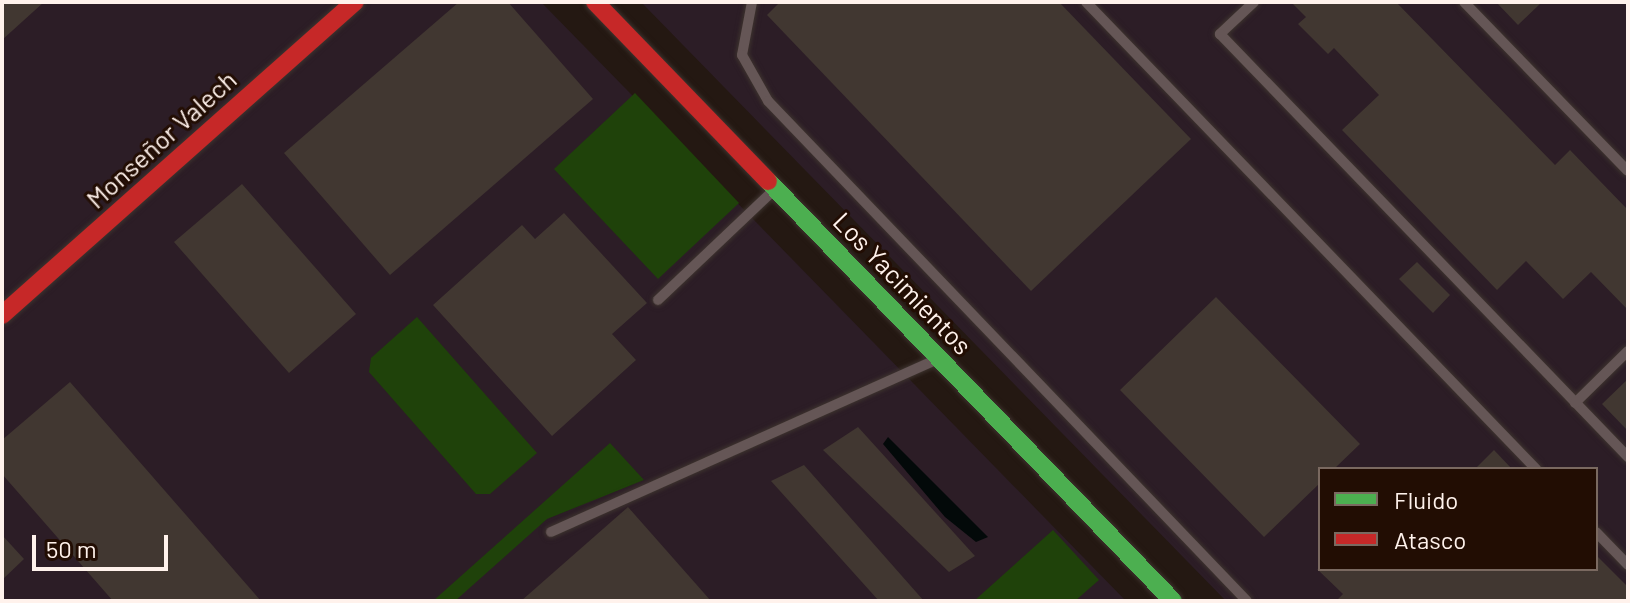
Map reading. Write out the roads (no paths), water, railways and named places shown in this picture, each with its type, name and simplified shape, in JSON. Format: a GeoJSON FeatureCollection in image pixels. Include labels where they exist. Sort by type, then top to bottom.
{"type":"FeatureCollection","features":[{"type":"Feature","properties":{"kind":"street","name":"Monseñor Valech"},"geometry":{"type":"LineString","coordinates":[[2,315],[355,2]]}},
{"type":"Feature","properties":{"kind":"street","name":"Los Yacimientos"},"geometry":{"type":"LineString","coordinates":[[595,2],[1173,601]]}},
{"type":"Feature","properties":{"kind":"lane"},"geometry":{"type":"LineString","coordinates":[[752,2],[742,55],[768,101],[1247,601]]}},
{"type":"Feature","properties":{"kind":"lane"},"geometry":{"type":"LineString","coordinates":[[1086,2],[1534,467]]}},
{"type":"Feature","properties":{"kind":"lane"},"geometry":{"type":"LineString","coordinates":[[1254,2],[1220,34],[1628,457]]}},
{"type":"Feature","properties":{"kind":"lane"},"geometry":{"type":"LineString","coordinates":[[1464,2],[1628,171]]}},
{"type":"Feature","properties":{"kind":"lane"},"geometry":{"type":"LineString","coordinates":[[658,300],[775,189]]}},
{"type":"Feature","properties":{"kind":"lane"},"geometry":{"type":"LineString","coordinates":[[1575,403],[1628,351]]}},
{"type":"Feature","properties":{"kind":"lane"},"geometry":{"type":"LineString","coordinates":[[551,532],[940,359]]}},
{"type":"Feature","properties":{"kind":"lane"},"geometry":{"type":"LineString","coordinates":[[1598,534],[1628,565]]}}]}
